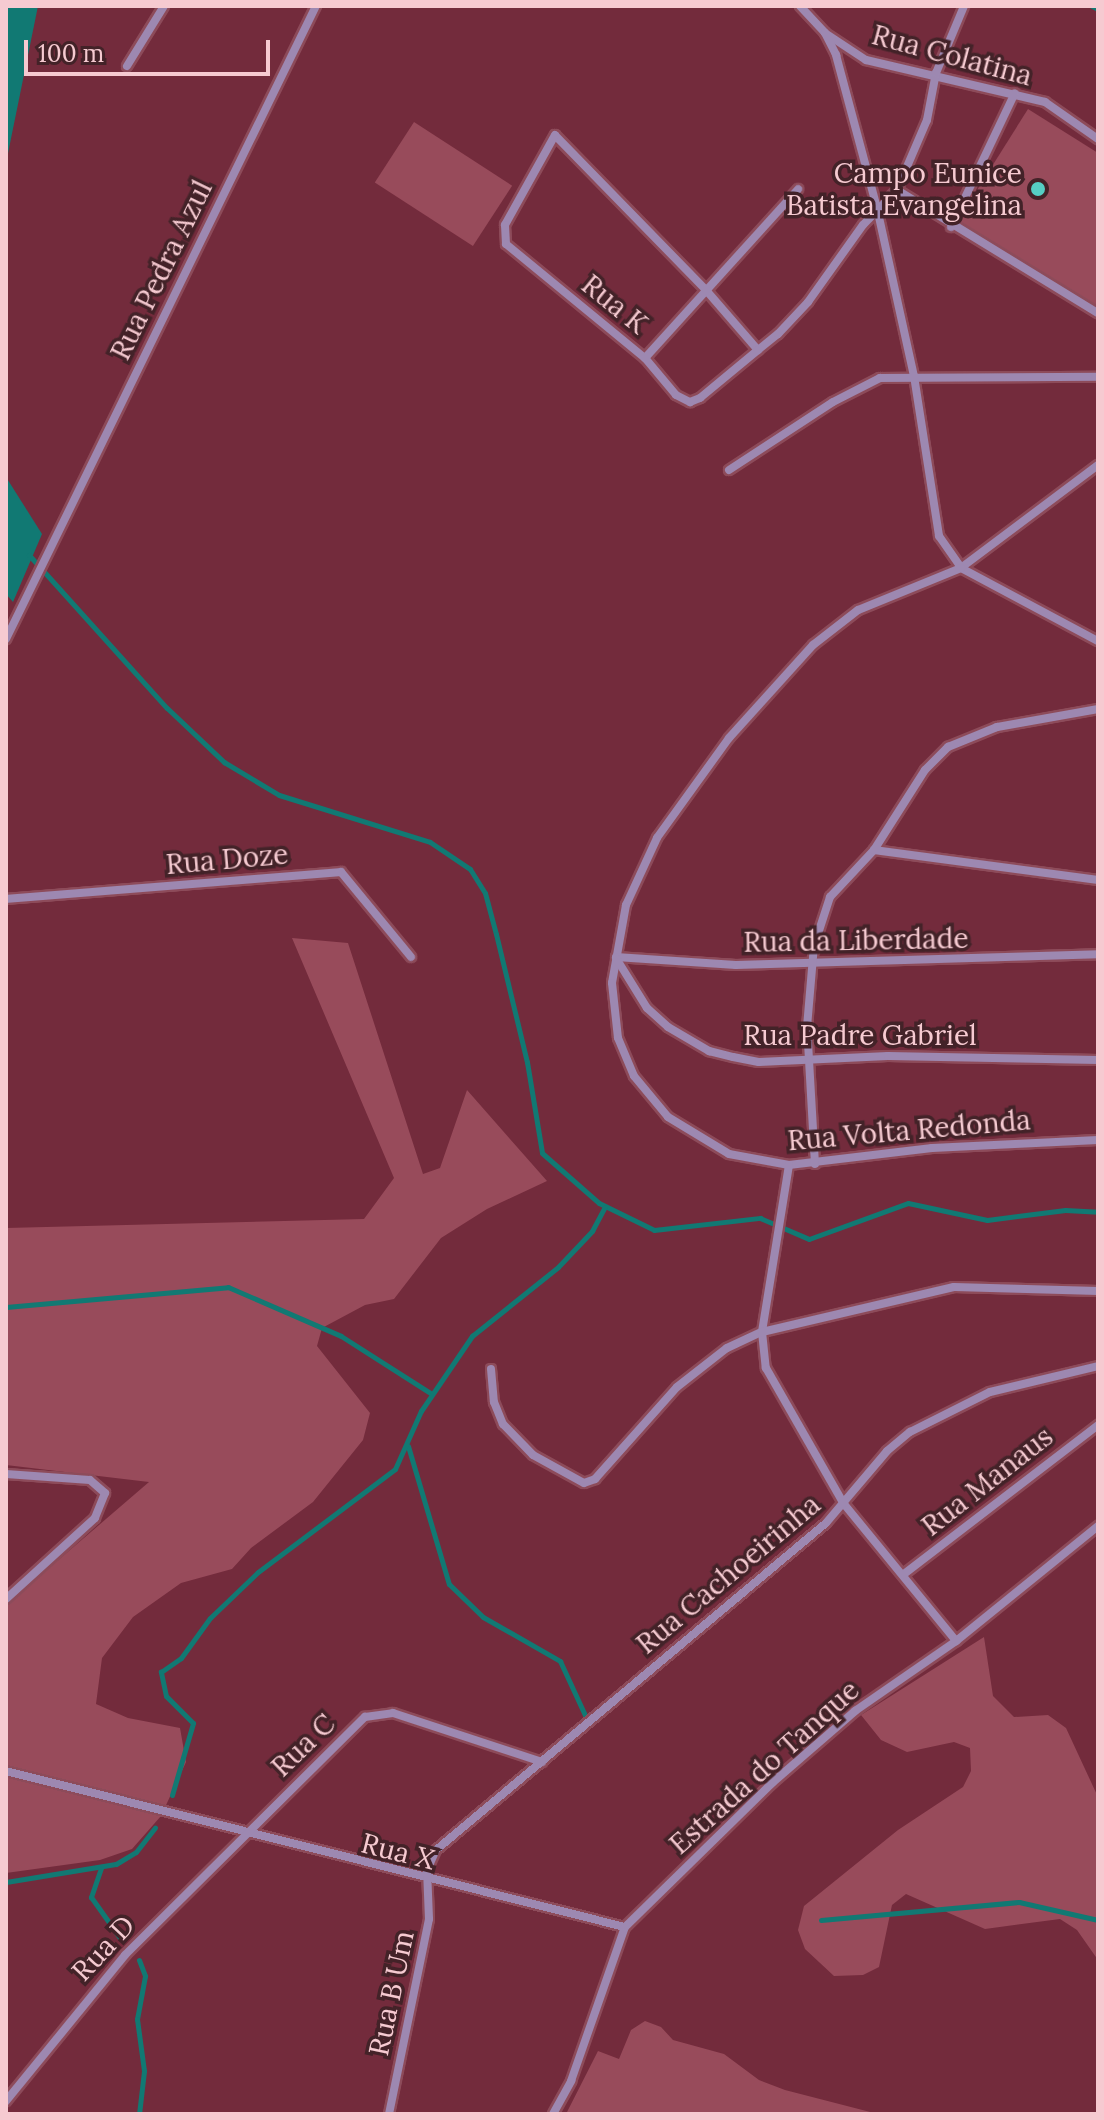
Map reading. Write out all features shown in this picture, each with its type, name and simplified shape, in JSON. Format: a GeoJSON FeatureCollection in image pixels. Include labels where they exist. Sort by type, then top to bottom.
{"type":"FeatureCollection","features":[{"type":"Feature","properties":{"kind":"street"},"geometry":{"type":"LineString","coordinates":[[127,66],[164,6]]}},
{"type":"Feature","properties":{"kind":"street","name":"Rua Pedra Azul"},"geometry":{"type":"LineString","coordinates":[[6,639],[316,6]]}},
{"type":"Feature","properties":{"kind":"street","name":"Rua Colatina"},"geometry":{"type":"LineString","coordinates":[[800,6],[825,33],[866,60],[936,73],[1045,102],[1098,139]]}},
{"type":"Feature","properties":{"kind":"street"},"geometry":{"type":"LineString","coordinates":[[706,290],[758,350],[808,302],[877,208],[897,190],[927,120],[936,73],[964,6]]}},
{"type":"Feature","properties":{"kind":"street"},"geometry":{"type":"LineString","coordinates":[[825,33],[836,55],[877,208],[914,376],[934,520],[961,568],[1098,641]]}},
{"type":"Feature","properties":{"kind":"street"},"geometry":{"type":"LineString","coordinates":[[951,227],[1015,93]]}},
{"type":"Feature","properties":{"kind":"street","name":"Rua K"},"geometry":{"type":"LineString","coordinates":[[706,290],[555,135],[505,234],[510,251],[645,358],[682,400],[700,398],[758,350]]}},
{"type":"Feature","properties":{"kind":"street"},"geometry":{"type":"LineString","coordinates":[[645,358],[798,189]]}},
{"type":"Feature","properties":{"kind":"street"},"geometry":{"type":"LineString","coordinates":[[897,190],[951,227],[1098,313]]}},
{"type":"Feature","properties":{"kind":"street"},"geometry":{"type":"LineString","coordinates":[[729,470],[866,383],[914,376],[1098,377]]}},
{"type":"Feature","properties":{"kind":"street","name":"Rua Volta Redonda"},"geometry":{"type":"LineString","coordinates":[[1098,465],[961,568],[879,599],[837,624],[729,738],[651,848],[626,905],[612,983],[618,1038],[647,1094],[668,1117],[712,1147],[789,1165],[932,1148],[1098,1140]]}},
{"type":"Feature","properties":{"kind":"street"},"geometry":{"type":"LineString","coordinates":[[815,1164],[807,1061],[812,963],[830,897],[874,850],[925,770],[948,747],[997,727],[1098,709]]}},
{"type":"Feature","properties":{"kind":"street"},"geometry":{"type":"LineString","coordinates":[[874,850],[1098,880]]}},
{"type":"Feature","properties":{"kind":"street","name":"Rua Doze"},"geometry":{"type":"LineString","coordinates":[[6,899],[341,872],[411,957]]}},
{"type":"Feature","properties":{"kind":"street","name":"Rua da Liberdade"},"geometry":{"type":"LineString","coordinates":[[616,957],[812,963],[1098,954]]}},
{"type":"Feature","properties":{"kind":"street","name":"Rua Padre Gabriel"},"geometry":{"type":"LineString","coordinates":[[616,957],[647,1008],[687,1039],[709,1051],[759,1062],[888,1056],[1098,1060]]}},
{"type":"Feature","properties":{"kind":"street"},"geometry":{"type":"LineString","coordinates":[[789,1165],[762,1332],[772,1385],[844,1504],[956,1641]]}},
{"type":"Feature","properties":{"kind":"street"},"geometry":{"type":"LineString","coordinates":[[491,1369],[494,1402],[503,1424],[533,1455],[584,1483],[595,1479],[677,1387],[727,1348],[762,1332],[954,1287],[1098,1291]]}},
{"type":"Feature","properties":{"kind":"street","name":"Rua Cachoeirinha"},"geometry":{"type":"LineString","coordinates":[[426,1881],[436,1850],[844,1504],[887,1451],[944,1412],[1030,1380],[1098,1366]]}},
{"type":"Feature","properties":{"kind":"street","name":"Rua Manaus"},"geometry":{"type":"LineString","coordinates":[[904,1574],[1098,1425]]}},
{"type":"Feature","properties":{"kind":"street"},"geometry":{"type":"LineString","coordinates":[[6,1474],[100,1484],[104,1505],[95,1518],[6,1599]]}},
{"type":"Feature","properties":{"kind":"street","name":"Estrada do Tanque"},"geometry":{"type":"LineString","coordinates":[[553,2114],[571,2081],[625,1927],[772,1783],[855,1711],[956,1641],[1098,1526]]}},
{"type":"Feature","properties":{"kind":"street","name":"Rua C"},"geometry":{"type":"LineString","coordinates":[[243,1835],[351,1727],[378,1713],[393,1713],[542,1762]]}},
{"type":"Feature","properties":{"kind":"street","name":"Rua X"},"geometry":{"type":"LineString","coordinates":[[6,1771],[243,1835],[625,1927]]}},
{"type":"Feature","properties":{"kind":"street","name":"Rua D"},"geometry":{"type":"LineString","coordinates":[[6,2101],[96,1987],[243,1835]]}},
{"type":"Feature","properties":{"kind":"street","name":"Rua B Um"},"geometry":{"type":"LineString","coordinates":[[389,2114],[429,1919],[426,1881]]}},
{"type":"Feature","properties":{"kind":"shaded area","name":"Campo Eunice Batista Evangelina"},"geometry":{"type":"Polygon","coordinates":[[[1028,109],[1098,153],[1098,310],[955,225],[1028,109]]]}},
{"type":"Feature","properties":{"kind":"shaded area"},"geometry":{"type":"Polygon","coordinates":[[[414,122],[512,186],[473,246],[375,182],[414,122]]]}},
{"type":"Feature","properties":{"kind":"shaded area"},"geometry":{"type":"Polygon","coordinates":[[[292,938],[348,943],[423,1174],[440,1168],[467,1090],[547,1181],[487,1209],[441,1238],[394,1299],[365,1305],[322,1328],[317,1346],[370,1413],[363,1440],[313,1502],[251,1548],[232,1569],[181,1583],[133,1617],[102,1658],[96,1704],[128,1718],[180,1728],[186,1762],[161,1816],[132,1849],[100,1860],[6,1873],[6,1605],[149,1482],[6,1465],[6,1228],[364,1219],[394,1178],[292,938]]]}},
{"type":"Feature","properties":{"kind":"shaded area"},"geometry":{"type":"Polygon","coordinates":[[[984,1637],[993,1696],[1014,1717],[1048,1715],[1066,1728],[1098,1797],[1098,1960],[1077,1930],[1060,1919],[985,1929],[906,1894],[892,1905],[879,1967],[863,1975],[834,1976],[805,1949],[798,1930],[804,1906],[898,1830],[963,1787],[971,1771],[970,1748],[954,1742],[907,1752],[881,1740],[861,1715],[984,1637]]]}},
{"type":"Feature","properties":{"kind":"shaded area"},"geometry":{"type":"Polygon","coordinates":[[[645,2021],[661,2027],[673,2040],[724,2054],[759,2080],[785,2090],[878,2114],[566,2114],[598,2051],[619,2059],[631,2030],[645,2021]]]}},
{"type":"Feature","properties":{"kind":"water"},"geometry":{"type":"Polygon","coordinates":[[[6,6],[38,6],[6,163],[6,6]]]}},
{"type":"Feature","properties":{"kind":"water"},"geometry":{"type":"Polygon","coordinates":[[[6,477],[42,534],[13,602],[6,594],[6,477]]]}},
{"type":"Feature","properties":{"kind":"waterway"},"geometry":{"type":"LineString","coordinates":[[1092,6],[1098,9]]}},
{"type":"Feature","properties":{"kind":"waterway"},"geometry":{"type":"LineString","coordinates":[[29,555],[167,708],[224,762],[279,795],[430,842],[470,869],[485,893],[496,934],[527,1062],[542,1153],[599,1203],[654,1230],[760,1218],[809,1239],[908,1203],[987,1220],[1065,1210],[1098,1212]]}},
{"type":"Feature","properties":{"kind":"waterway"},"geometry":{"type":"LineString","coordinates":[[172,1795],[193,1723],[166,1696],[161,1672],[181,1658],[210,1618],[258,1572],[395,1469],[421,1411],[472,1336],[558,1267],[592,1231],[605,1207]]}},
{"type":"Feature","properties":{"kind":"waterway"},"geometry":{"type":"LineString","coordinates":[[6,1307],[228,1287],[341,1336],[432,1394]]}},
{"type":"Feature","properties":{"kind":"waterway"},"geometry":{"type":"LineString","coordinates":[[408,1446],[449,1584],[483,1617],[560,1661],[585,1715]]}},
{"type":"Feature","properties":{"kind":"waterway"},"geometry":{"type":"LineString","coordinates":[[6,1882],[116,1864],[136,1852],[155,1828]]}},
{"type":"Feature","properties":{"kind":"waterway"},"geometry":{"type":"LineString","coordinates":[[101,1868],[91,1897],[120,1938]]}},
{"type":"Feature","properties":{"kind":"waterway"},"geometry":{"type":"LineString","coordinates":[[821,1920],[1019,1902],[1098,1920]]}},
{"type":"Feature","properties":{"kind":"waterway"},"geometry":{"type":"LineString","coordinates":[[139,1960],[145,1976],[137,2019],[144,2071],[139,2114]]}},
{"type":"Feature","properties":{"kind":"place","name":"Campo Eunice Batista Evangelina"},"geometry":{"type":"Point","coordinates":[1038,189]}}]}
